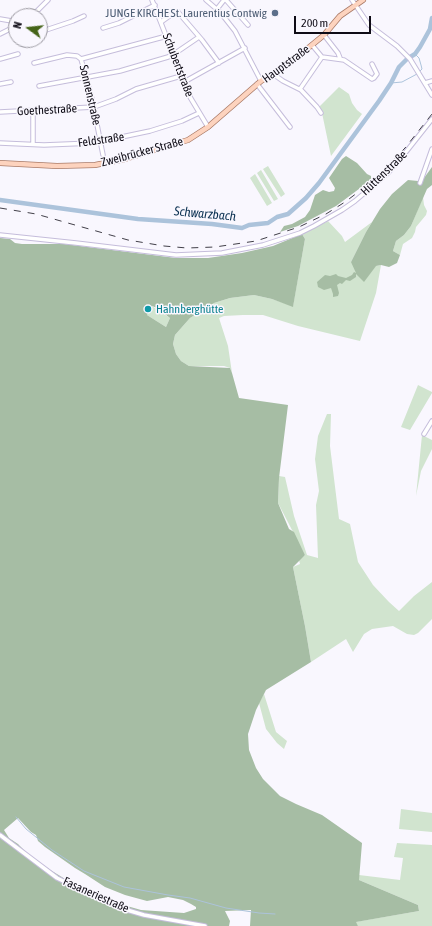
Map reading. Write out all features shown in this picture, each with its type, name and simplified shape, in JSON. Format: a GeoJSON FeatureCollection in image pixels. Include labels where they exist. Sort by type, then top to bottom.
{"type":"FeatureCollection","features":[{"type":"Feature","properties":{"kind":"main road","name":"Hauptstraße"},"geometry":{"type":"LineString","coordinates":[[208,127],[259,83],[286,66],[312,45],[324,35],[340,16],[363,0]]}},
{"type":"Feature","properties":{"kind":"main road","name":"Zweibrücker Straße"},"geometry":{"type":"LineString","coordinates":[[0,163],[31,166],[73,166],[111,162],[182,142],[197,135],[208,127]]}},
{"type":"Feature","properties":{"kind":"street"},"geometry":{"type":"LineString","coordinates":[[40,8],[48,0]]}},
{"type":"Feature","properties":{"kind":"street","name":"Schubertstraße"},"geometry":{"type":"LineString","coordinates":[[152,0],[181,76],[193,102],[208,127]]}},
{"type":"Feature","properties":{"kind":"street"},"geometry":{"type":"LineString","coordinates":[[206,0],[217,8],[231,25],[244,48],[259,83],[290,127]]}},
{"type":"Feature","properties":{"kind":"street"},"geometry":{"type":"LineString","coordinates":[[217,8],[225,0],[248,25]]}},
{"type":"Feature","properties":{"kind":"street"},"geometry":{"type":"LineString","coordinates":[[352,0],[369,25],[397,46],[407,56],[432,95]]}},
{"type":"Feature","properties":{"kind":"street"},"geometry":{"type":"LineString","coordinates":[[103,28],[119,23],[155,5]]}},
{"type":"Feature","properties":{"kind":"street"},"geometry":{"type":"LineString","coordinates":[[161,22],[175,12],[178,12],[219,63]]}},
{"type":"Feature","properties":{"kind":"street"},"geometry":{"type":"LineString","coordinates":[[48,29],[84,16]]}},
{"type":"Feature","properties":{"kind":"street"},"geometry":{"type":"LineString","coordinates":[[324,35],[338,53],[340,58]]}},
{"type":"Feature","properties":{"kind":"street"},"geometry":{"type":"LineString","coordinates":[[34,63],[67,55],[77,56],[81,59],[167,36]]}},
{"type":"Feature","properties":{"kind":"street"},"geometry":{"type":"LineString","coordinates":[[39,86],[126,69],[173,54],[199,37]]}},
{"type":"Feature","properties":{"kind":"street"},"geometry":{"type":"LineString","coordinates":[[312,45],[322,57],[340,58],[346,60],[372,79],[376,75],[372,64]]}},
{"type":"Feature","properties":{"kind":"street"},"geometry":{"type":"LineString","coordinates":[[184,82],[244,48]]}},
{"type":"Feature","properties":{"kind":"street"},"geometry":{"type":"LineString","coordinates":[[0,59],[18,54]]}},
{"type":"Feature","properties":{"kind":"street"},"geometry":{"type":"LineString","coordinates":[[300,89],[322,57]]}},
{"type":"Feature","properties":{"kind":"street","name":"Sonnenstraße"},"geometry":{"type":"LineString","coordinates":[[81,59],[94,107],[102,156]]}},
{"type":"Feature","properties":{"kind":"street"},"geometry":{"type":"LineString","coordinates":[[273,74],[283,81],[300,89],[317,107],[320,113]]}},
{"type":"Feature","properties":{"kind":"street","name":"Goethestraße"},"geometry":{"type":"LineString","coordinates":[[0,112],[94,107],[116,99],[136,89],[181,76]]}},
{"type":"Feature","properties":{"kind":"street"},"geometry":{"type":"LineString","coordinates":[[425,83],[432,81]]}},
{"type":"Feature","properties":{"kind":"street"},"geometry":{"type":"LineString","coordinates":[[0,84],[11,82]]}},
{"type":"Feature","properties":{"kind":"street"},"geometry":{"type":"LineString","coordinates":[[33,111],[33,144]]}},
{"type":"Feature","properties":{"kind":"street","name":"Feldstraße"},"geometry":{"type":"LineString","coordinates":[[0,143],[78,144],[100,142],[150,132],[177,123],[199,113]]}},
{"type":"Feature","properties":{"kind":"street","name":"Hüttenstraße"},"geometry":{"type":"LineString","coordinates":[[0,235],[176,255],[231,252],[263,246],[300,233],[329,218],[348,205],[378,182],[402,158],[432,119]]}},
{"type":"Feature","properties":{"kind":"street"},"geometry":{"type":"LineString","coordinates":[[420,183],[432,149]]}},
{"type":"Feature","properties":{"kind":"street"},"geometry":{"type":"LineString","coordinates":[[424,434],[432,420]]}},
{"type":"Feature","properties":{"kind":"street","name":"Fasaneriestraße"},"geometry":{"type":"LineString","coordinates":[[0,835],[57,878],[98,898],[127,910],[144,915],[205,926]]}},
{"type":"Feature","properties":{"kind":"green space"},"geometry":{"type":"Polygon","coordinates":[[[339,87],[349,94],[352,103],[362,114],[331,156],[322,113],[319,107],[339,87]]]}},
{"type":"Feature","properties":{"kind":"green space"},"geometry":{"type":"Polygon","coordinates":[[[346,156],[357,163],[367,174],[371,176],[371,180],[336,206],[298,226],[280,232],[284,226],[292,224],[305,217],[310,210],[315,195],[323,190],[329,192],[334,191],[335,188],[329,178],[342,159],[346,156]]]}},
{"type":"Feature","properties":{"kind":"green space"},"geometry":{"type":"Polygon","coordinates":[[[268,166],[285,194],[281,197],[263,169],[268,166]]]}},
{"type":"Feature","properties":{"kind":"green space"},"geometry":{"type":"Polygon","coordinates":[[[432,167],[432,185],[427,189],[411,226],[404,235],[396,241],[393,251],[400,255],[397,263],[389,267],[381,265],[376,266],[364,282],[356,274],[356,277],[350,281],[346,280],[342,284],[340,283],[337,285],[339,293],[338,296],[333,297],[331,288],[324,290],[318,287],[317,282],[325,275],[330,276],[336,274],[346,278],[354,272],[356,273],[351,262],[366,232],[380,209],[392,194],[408,180],[418,181],[424,178],[432,167]]]}},
{"type":"Feature","properties":{"kind":"green space"},"geometry":{"type":"Polygon","coordinates":[[[261,170],[278,199],[274,201],[257,173],[261,170]]]}},
{"type":"Feature","properties":{"kind":"green space"},"geometry":{"type":"Polygon","coordinates":[[[255,174],[272,203],[267,206],[250,178],[255,174]]]}},
{"type":"Feature","properties":{"kind":"green space"},"geometry":{"type":"Polygon","coordinates":[[[423,197],[424,205],[427,211],[426,215],[416,227],[412,238],[403,244],[400,255],[393,251],[396,241],[404,235],[411,226],[423,197]]]}},
{"type":"Feature","properties":{"kind":"green space"},"geometry":{"type":"Polygon","coordinates":[[[328,221],[342,236],[345,242],[372,222],[351,262],[376,266],[381,265],[376,293],[360,341],[298,326],[263,315],[224,316],[219,318],[228,346],[232,373],[230,368],[224,366],[189,366],[181,361],[176,354],[173,344],[175,335],[190,318],[214,303],[230,298],[254,295],[293,306],[305,239],[302,234],[328,221]]]}},
{"type":"Feature","properties":{"kind":"green space"},"geometry":{"type":"Polygon","coordinates":[[[302,234],[305,239],[293,307],[272,299],[254,295],[230,298],[214,303],[190,318],[175,335],[173,344],[176,354],[181,361],[189,366],[230,368],[239,398],[288,405],[279,478],[278,503],[289,529],[294,532],[305,555],[293,567],[311,662],[266,690],[256,710],[248,734],[249,750],[256,768],[263,779],[280,796],[322,815],[362,843],[359,880],[418,905],[419,911],[356,922],[358,926],[250,926],[251,910],[225,911],[230,921],[229,926],[0,926],[0,238],[10,239],[15,243],[22,244],[64,244],[176,258],[208,258],[242,253],[273,246],[302,234]],[[152,306],[147,315],[166,327],[170,318],[152,306]],[[18,818],[4,830],[9,838],[18,844],[28,854],[75,885],[120,904],[141,910],[184,913],[196,909],[196,907],[183,900],[168,897],[147,901],[125,895],[105,887],[45,847],[38,841],[36,835],[31,832],[18,818]]]}},
{"type":"Feature","properties":{"kind":"green space"},"geometry":{"type":"Polygon","coordinates":[[[152,306],[170,318],[166,327],[147,315],[152,306]]]}},
{"type":"Feature","properties":{"kind":"green space"},"geometry":{"type":"Polygon","coordinates":[[[418,385],[432,393],[410,430],[401,427],[418,385]]]}},
{"type":"Feature","properties":{"kind":"green space"},"geometry":{"type":"Polygon","coordinates":[[[327,414],[331,414],[330,446],[339,519],[350,524],[358,562],[373,585],[399,611],[414,596],[432,582],[432,619],[414,635],[407,634],[393,626],[372,629],[364,634],[353,652],[346,639],[311,662],[293,567],[300,564],[299,560],[305,555],[278,503],[279,476],[285,477],[294,516],[307,555],[318,558],[316,505],[319,491],[315,459],[318,436],[327,414]]]}},
{"type":"Feature","properties":{"kind":"green space"},"geometry":{"type":"Polygon","coordinates":[[[422,435],[432,440],[432,449],[421,471],[416,496],[422,435]]]}},
{"type":"Feature","properties":{"kind":"green space"},"geometry":{"type":"Polygon","coordinates":[[[264,694],[276,732],[287,741],[284,749],[266,729],[259,703],[264,694]]]}},
{"type":"Feature","properties":{"kind":"green space"},"geometry":{"type":"Polygon","coordinates":[[[401,809],[432,813],[432,832],[399,829],[401,809]]]}},
{"type":"Feature","properties":{"kind":"green space"},"geometry":{"type":"Polygon","coordinates":[[[397,843],[432,845],[432,926],[358,926],[355,922],[419,911],[418,905],[359,880],[359,875],[400,880],[403,858],[394,857],[397,843]]]}},
{"type":"Feature","properties":{"kind":"waterway","name":"Schwarzbach"},"geometry":{"type":"LineString","coordinates":[[0,200],[138,219],[212,224],[242,228],[249,225],[268,223],[277,217],[288,214],[306,198],[319,183],[379,101],[391,83],[399,67],[415,54],[420,47],[430,29],[432,18]]}},
{"type":"Feature","properties":{"kind":"waterway","name":"Schwarzbach"},"geometry":{"type":"LineString","coordinates":[[415,54],[419,58],[422,69],[419,72]]}},
{"type":"Feature","properties":{"kind":"waterway","name":"Schwarzbach"},"geometry":{"type":"LineString","coordinates":[[391,83],[402,82],[417,74]]}},
{"type":"Feature","properties":{"kind":"waterway"},"geometry":{"type":"LineString","coordinates":[[16,817],[26,829],[52,850],[84,871],[124,887],[190,898],[226,908],[275,914]]}},
{"type":"Feature","properties":{"kind":"railway"},"geometry":{"type":"LineString","coordinates":[[0,208],[36,214],[128,240],[164,246],[187,248],[215,247],[256,241],[299,227],[326,214],[345,202],[369,184],[388,166],[405,148],[432,114]]}},
{"type":"Feature","properties":{"kind":"place","name":"JUNGE KIRCHE St. Laurentius Contwig"},"geometry":{"type":"Point","coordinates":[275,13]}},
{"type":"Feature","properties":{"kind":"place","name":"Hahnberghütte"},"geometry":{"type":"Point","coordinates":[148,309]}}]}
